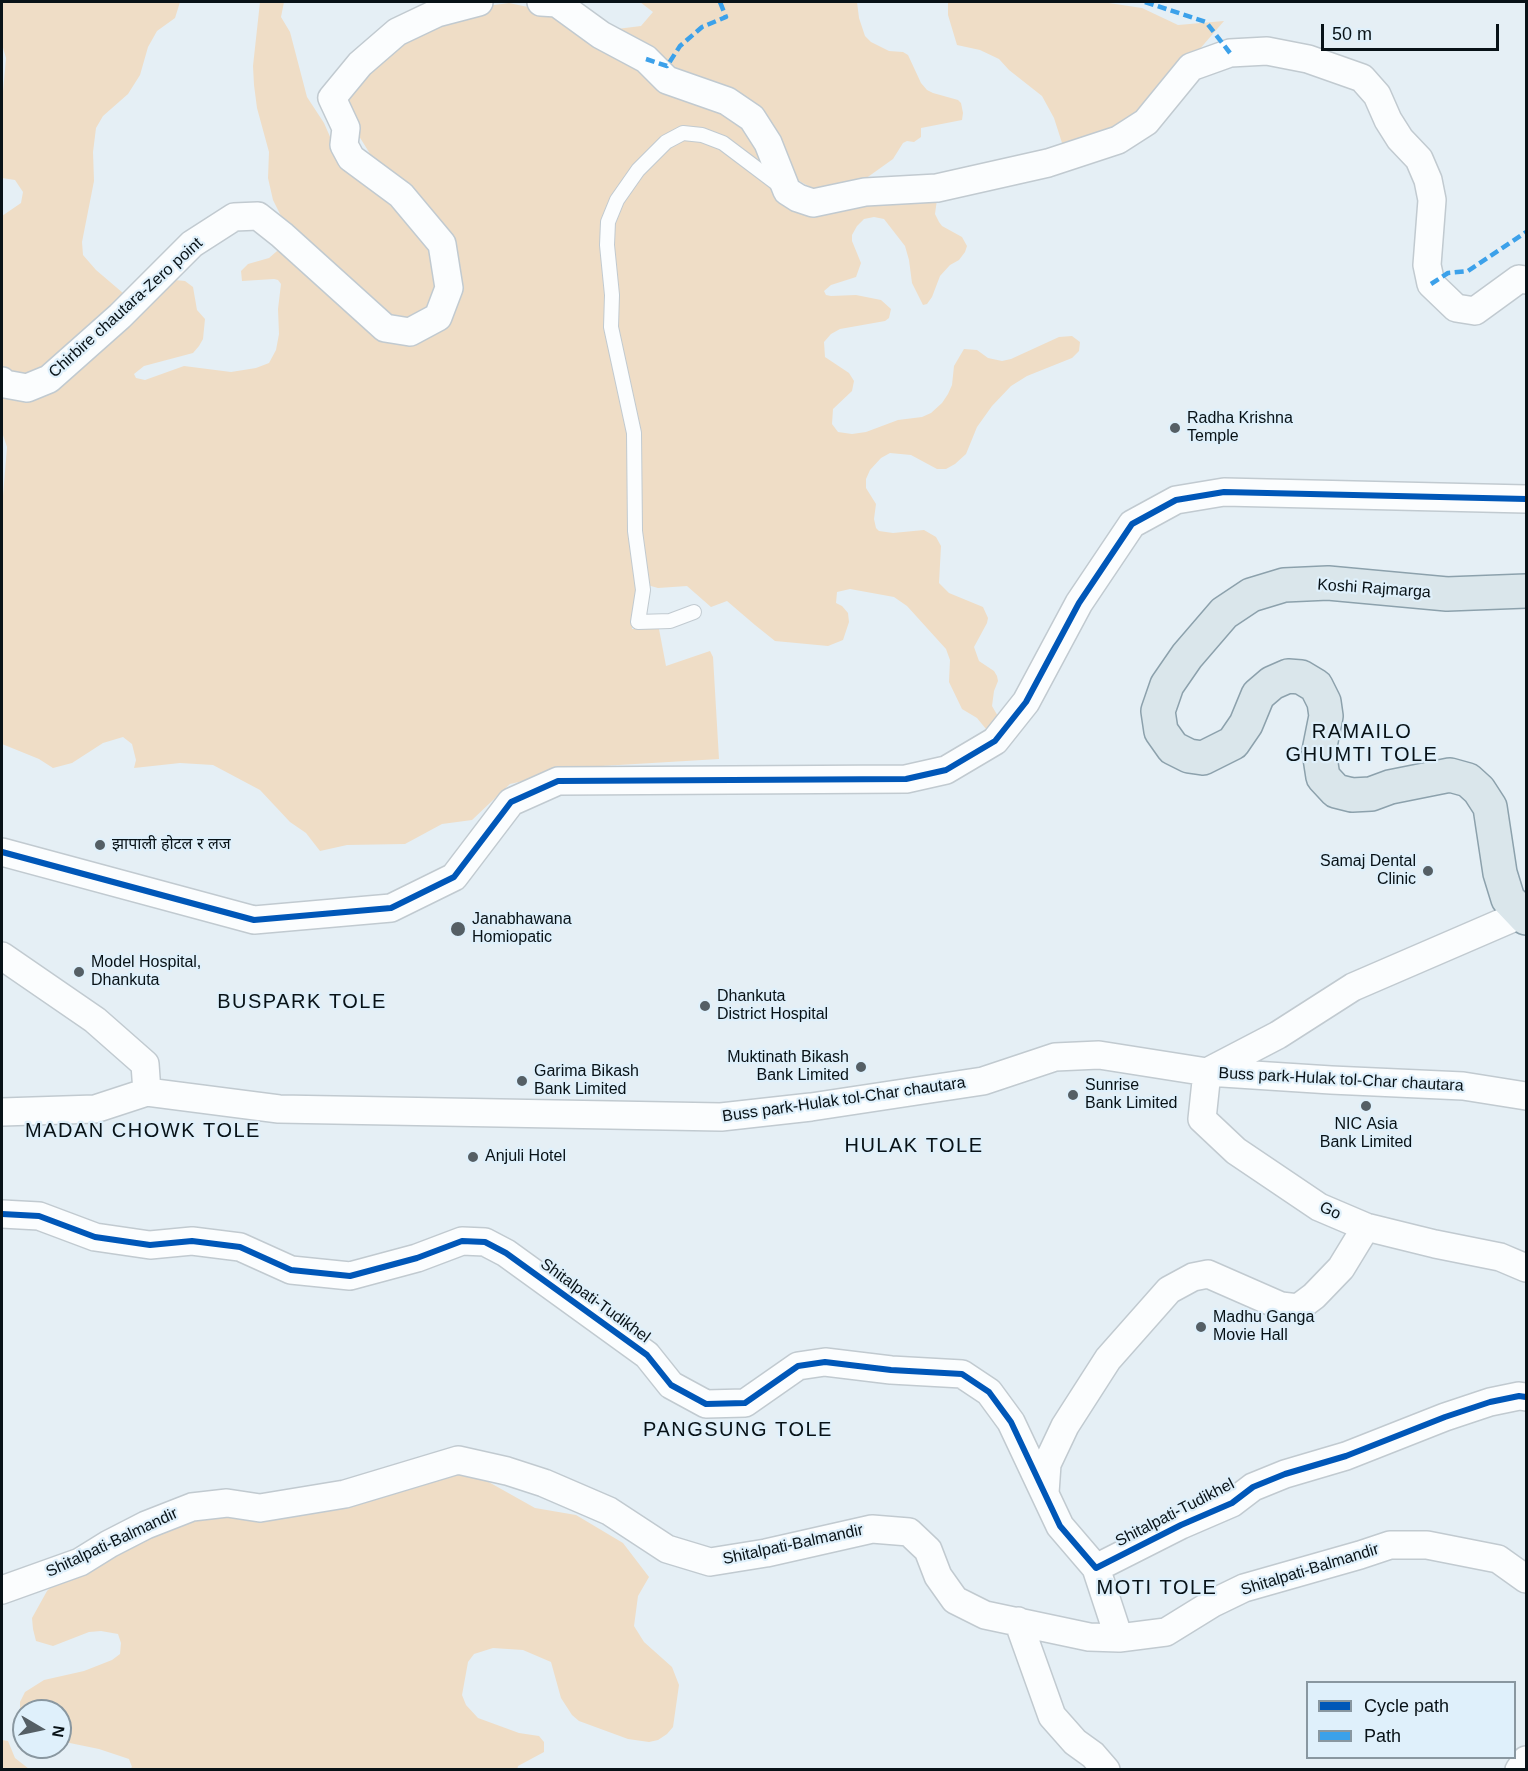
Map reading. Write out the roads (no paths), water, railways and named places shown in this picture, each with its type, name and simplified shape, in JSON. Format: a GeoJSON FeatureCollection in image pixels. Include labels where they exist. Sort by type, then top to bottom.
{"type":"FeatureCollection","features":[{"type":"Feature","properties":{"kind":"main road","name":"Koshi Rajmarga"},"geometry":{"type":"LineString","coordinates":[[1524,916],[1508,899],[1500,873],[1490,807],[1479,790],[1468,780],[1450,775],[1399,785],[1371,794],[1352,795],[1336,791],[1323,777],[1319,751],[1326,716],[1324,702],[1316,686],[1301,677],[1288,676],[1272,683],[1258,694],[1246,724],[1233,743],[1203,758],[1189,756],[1173,748],[1161,732],[1158,711],[1167,685],[1186,656],[1224,613],[1251,595],[1284,585],[1328,583],[1447,594],[1527,591]]}},
{"type":"Feature","properties":{"kind":"street","name":"Chirbire chautara-Zero point"},"geometry":{"type":"LineString","coordinates":[[2,381],[5,384],[27,388],[49,379],[120,316],[192,244],[234,217],[258,216],[385,328],[410,332],[438,317],[449,288],[442,244],[401,195],[351,158],[344,145],[346,128],[332,98],[360,64],[397,32],[437,14],[479,2]]}},
{"type":"Feature","properties":{"kind":"street"},"geometry":{"type":"LineString","coordinates":[[541,2],[557,3],[601,35],[646,59],[667,80],[727,101],[752,118],[768,143],[787,191],[813,203],[866,192],[937,188],[1048,163],[1118,140],[1146,122],[1191,67],[1230,53],[1267,51],[1308,59],[1362,78],[1377,95],[1388,120],[1400,139],[1419,159],[1428,180],[1432,200],[1427,265],[1431,285],[1456,308],[1475,311],[1520,279],[1527,280]]}},
{"type":"Feature","properties":{"kind":"street"},"geometry":{"type":"LineString","coordinates":[[2,852],[254,920],[391,908],[454,878],[511,802],[558,781],[906,779],[946,771],[995,741],[1026,702],[1078,603],[1132,524],[1176,500],[1224,492],[1527,499]]}},
{"type":"Feature","properties":{"kind":"street"},"geometry":{"type":"LineString","coordinates":[[1208,1072],[1278,1035],[1353,987],[1524,916]]}},
{"type":"Feature","properties":{"kind":"street"},"geometry":{"type":"LineString","coordinates":[[2,957],[95,1020],[145,1064],[147,1092],[95,1109],[2,1112]]}},
{"type":"Feature","properties":{"kind":"street","name":"Buss park-Hulak tol-Char chautara"},"geometry":{"type":"LineString","coordinates":[[147,1092],[279,1109],[721,1117],[811,1107],[983,1081],[1055,1057],[1099,1055],[1208,1072],[1463,1086],[1527,1096]]}},
{"type":"Feature","properties":{"kind":"street","name":"Go"},"geometry":{"type":"LineString","coordinates":[[1208,1072],[1202,1119],[1236,1151],[1319,1207],[1366,1227],[1500,1257],[1527,1268]]}},
{"type":"Feature","properties":{"kind":"street","name":"Shitalpati-Tudikhel"},"geometry":{"type":"LineString","coordinates":[[2,1214],[39,1216],[95,1237],[150,1245],[192,1241],[240,1247],[291,1270],[350,1276],[417,1258],[462,1242],[485,1242],[506,1253],[646,1355],[671,1385],[706,1404],[745,1403],[798,1366],[825,1362],[891,1370],[962,1374],[989,1392],[1011,1422],[1060,1526],[1096,1569],[1181,1525],[1232,1503],[1252,1487],[1274,1478],[1346,1456],[1490,1402],[1519,1396],[1527,1397]]}},
{"type":"Feature","properties":{"kind":"street"},"geometry":{"type":"LineString","coordinates":[[1045,1494],[1047,1464],[1065,1426],[1108,1359],[1168,1290],[1193,1277],[1208,1274],[1281,1306],[1298,1308],[1314,1296],[1341,1268],[1366,1227]]}},
{"type":"Feature","properties":{"kind":"street","name":"Shitalpati-Balmandir"},"geometry":{"type":"LineString","coordinates":[[2,1590],[80,1562],[109,1544],[192,1507],[227,1503],[260,1508],[345,1494],[458,1460],[507,1471],[544,1483],[609,1511],[667,1549],[710,1563],[872,1529],[909,1532],[928,1550],[938,1576],[956,1600],[985,1615],[1089,1637],[1119,1638],[1166,1632],[1213,1603],[1244,1588],[1360,1556],[1390,1545],[1427,1545],[1498,1559],[1527,1578]]}},
{"type":"Feature","properties":{"kind":"street"},"geometry":{"type":"LineString","coordinates":[[1096,1569],[1119,1638]]}},
{"type":"Feature","properties":{"kind":"street"},"geometry":{"type":"LineString","coordinates":[[1018,1621],[1052,1716],[1075,1742],[1106,1770]]}},
{"type":"Feature","properties":{"kind":"street"},"geometry":{"type":"LineString","coordinates":[[1519,1770],[1527,1760]]}},
{"type":"Feature","properties":{"kind":"lane"},"geometry":{"type":"LineString","coordinates":[[694,612],[670,621],[638,622],[643,590],[635,531],[634,433],[610,327],[612,295],[607,245],[608,222],[617,200],[638,170],[666,142],[683,133],[702,135],[723,143],[787,191]]}},
{"type":"Feature","properties":{"kind":"place","name":"Radha Krishna Temple"},"geometry":{"type":"Point","coordinates":[1175,428]}},
{"type":"Feature","properties":{"kind":"place","name":"झापाली होटल र लज"},"geometry":{"type":"Point","coordinates":[100,845]}},
{"type":"Feature","properties":{"kind":"place","name":"Samaj Dental Clinic"},"geometry":{"type":"Point","coordinates":[1428,871]}},
{"type":"Feature","properties":{"kind":"place","name":"Janabhawana Homiopatic"},"geometry":{"type":"Point","coordinates":[458,929]}},
{"type":"Feature","properties":{"kind":"place","name":"Model Hospital, Dhankuta"},"geometry":{"type":"Point","coordinates":[79,972]}},
{"type":"Feature","properties":{"kind":"place","name":"Dhankuta District Hospital"},"geometry":{"type":"Point","coordinates":[705,1006]}},
{"type":"Feature","properties":{"kind":"place","name":"Muktinath Bikash Bank Limited"},"geometry":{"type":"Point","coordinates":[861,1067]}},
{"type":"Feature","properties":{"kind":"place","name":"Garima Bikash Bank Limited"},"geometry":{"type":"Point","coordinates":[522,1081]}},
{"type":"Feature","properties":{"kind":"place","name":"Sunrise Bank Limited"},"geometry":{"type":"Point","coordinates":[1073,1095]}},
{"type":"Feature","properties":{"kind":"place","name":"NIC Asia Bank Limited"},"geometry":{"type":"Point","coordinates":[1366,1106]}},
{"type":"Feature","properties":{"kind":"place","name":"Anjuli Hotel"},"geometry":{"type":"Point","coordinates":[473,1157]}},
{"type":"Feature","properties":{"kind":"place","name":"Madhu Ganga Movie Hall"},"geometry":{"type":"Point","coordinates":[1201,1327]}},
{"type":"Feature","properties":{"kind":"district","name":"RAMAILO GHUMTI TOLE"},"geometry":{"type":"Point","coordinates":[1362,744]}},
{"type":"Feature","properties":{"kind":"district","name":"BUSPARK TOLE"},"geometry":{"type":"Point","coordinates":[302,1002]}},
{"type":"Feature","properties":{"kind":"district","name":"MADAN CHOWK TOLE"},"geometry":{"type":"Point","coordinates":[143,1131]}},
{"type":"Feature","properties":{"kind":"district","name":"HULAK TOLE"},"geometry":{"type":"Point","coordinates":[914,1146]}},
{"type":"Feature","properties":{"kind":"district","name":"PANGSUNG TOLE"},"geometry":{"type":"Point","coordinates":[738,1430]}},
{"type":"Feature","properties":{"kind":"district","name":"MOTI TOLE"},"geometry":{"type":"Point","coordinates":[1157,1588]}}]}
